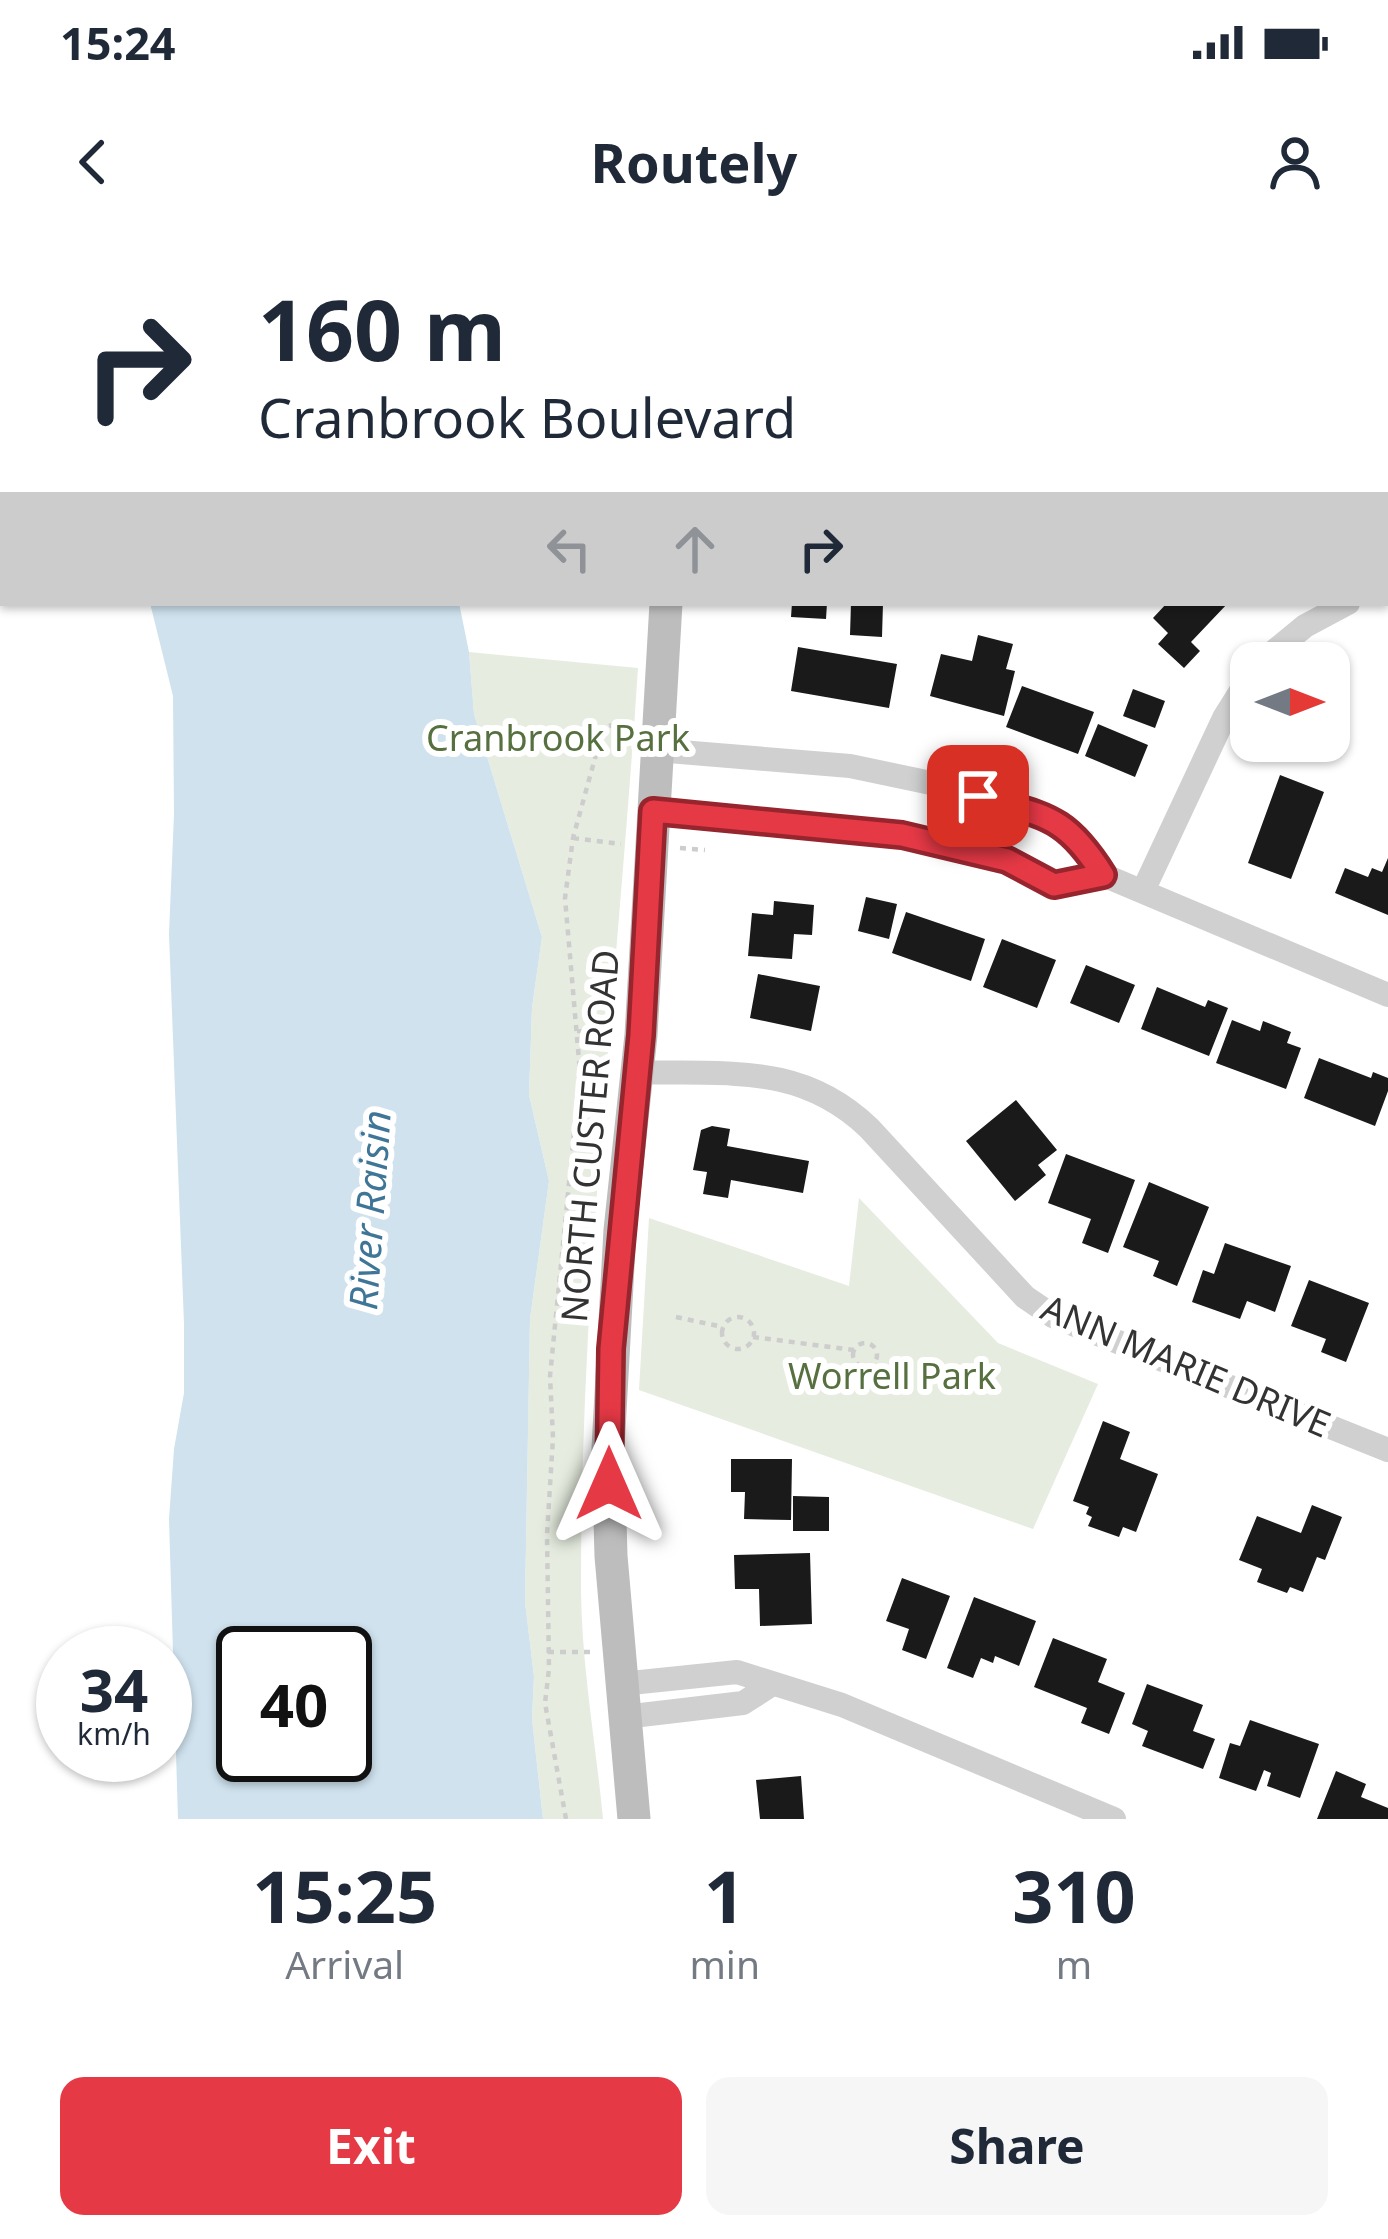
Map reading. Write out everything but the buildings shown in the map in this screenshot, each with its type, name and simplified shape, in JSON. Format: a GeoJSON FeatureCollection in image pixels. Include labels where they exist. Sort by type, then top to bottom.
{"type":"FeatureCollection","features":[{"type":"Feature","properties":{"kind":"street","name":"NORTH CUSTER ROAD"},"geometry":{"type":"LineString","coordinates":[[634,1819],[608,1448],[620,1230],[638,1072],[667,606]]}},
{"type":"Feature","properties":{"kind":"street"},"geometry":{"type":"LineString","coordinates":[[1286,642],[1342,606]]}},
{"type":"Feature","properties":{"kind":"street"},"geometry":{"type":"LineString","coordinates":[[1143,891],[1230,708]]}},
{"type":"Feature","properties":{"kind":"street"},"geometry":{"type":"LineString","coordinates":[[656,750],[850,766],[950,788],[1058,822],[1079,838],[1103,875]]}},
{"type":"Feature","properties":{"kind":"street"},"geometry":{"type":"LineString","coordinates":[[653,811],[902,835],[1007,860],[1054,885],[1103,875],[1388,995]]}},
{"type":"Feature","properties":{"kind":"street","name":"ANN MARIE DRIVE"},"geometry":{"type":"LineString","coordinates":[[638,1072],[769,1077],[820,1090],[857,1116],[1025,1297],[1053,1316],[1388,1450]]}},
{"type":"Feature","properties":{"kind":"street"},"geometry":{"type":"LineString","coordinates":[[621,1684],[743,1703],[771,1685],[842,1705],[1114,1819]]}},
{"type":"Feature","properties":{"kind":"path"},"geometry":{"type":"LineString","coordinates":[[566,1819],[545,1703],[553,1438],[550,1376],[580,1072],[565,898],[573,838],[595,758],[609,726],[634,721]]}},
{"type":"Feature","properties":{"kind":"path"},"geometry":{"type":"LineString","coordinates":[[573,838],[621,844]]}},
{"type":"Feature","properties":{"kind":"path"},"geometry":{"type":"LineString","coordinates":[[672,847],[705,850]]}},
{"type":"Feature","properties":{"kind":"path"},"geometry":{"type":"LineString","coordinates":[[577,1030],[605,1032]]}},
{"type":"Feature","properties":{"kind":"path"},"geometry":{"type":"LineString","coordinates":[[676,1317],[723,1327]]}},
{"type":"Feature","properties":{"kind":"path"},"geometry":{"type":"LineString","coordinates":[[740,1317],[752,1326],[753,1336],[748,1346],[733,1348],[724,1342],[723,1327],[740,1317]]}},
{"type":"Feature","properties":{"kind":"path"},"geometry":{"type":"LineString","coordinates":[[753,1336],[854,1350]]}},
{"type":"Feature","properties":{"kind":"path"},"geometry":{"type":"LineString","coordinates":[[548,1652],[621,1684]]}},
{"type":"Feature","properties":{"kind":"green space","name":"Cranbrook Park"},"geometry":{"type":"Polygon","coordinates":[[[469,652],[638,668],[593,1245],[582,1477],[582,1621],[603,1819],[543,1819],[525,1602],[530,1319],[549,1181],[529,1095],[532,1008],[542,937],[474,714],[469,652]]]}},
{"type":"Feature","properties":{"kind":"green space","name":"Worrell Park"},"geometry":{"type":"Polygon","coordinates":[[[859,1198],[998,1343],[1098,1384],[1033,1529],[639,1390],[649,1218],[849,1286],[859,1198]]]}},
{"type":"Feature","properties":{"kind":"water","name":"River Raisin"},"geometry":{"type":"Polygon","coordinates":[[[151,606],[460,606],[474,714],[542,937],[532,1008],[529,1095],[549,1181],[530,1319],[525,1602],[543,1819],[178,1819],[177,1782],[192,1782],[192,1626],[172,1626],[169,1519],[184,1393],[184,1324],[169,934],[173,696],[151,606]]]}},
{"type":"Feature","properties":{"kind":"route"},"geometry":{"type":"LineString","coordinates":[[609,1484],[611,1349],[641,1035],[653,811],[902,835],[1007,860],[1054,885],[1103,875],[1079,838],[1058,822],[978,796]]}}]}
